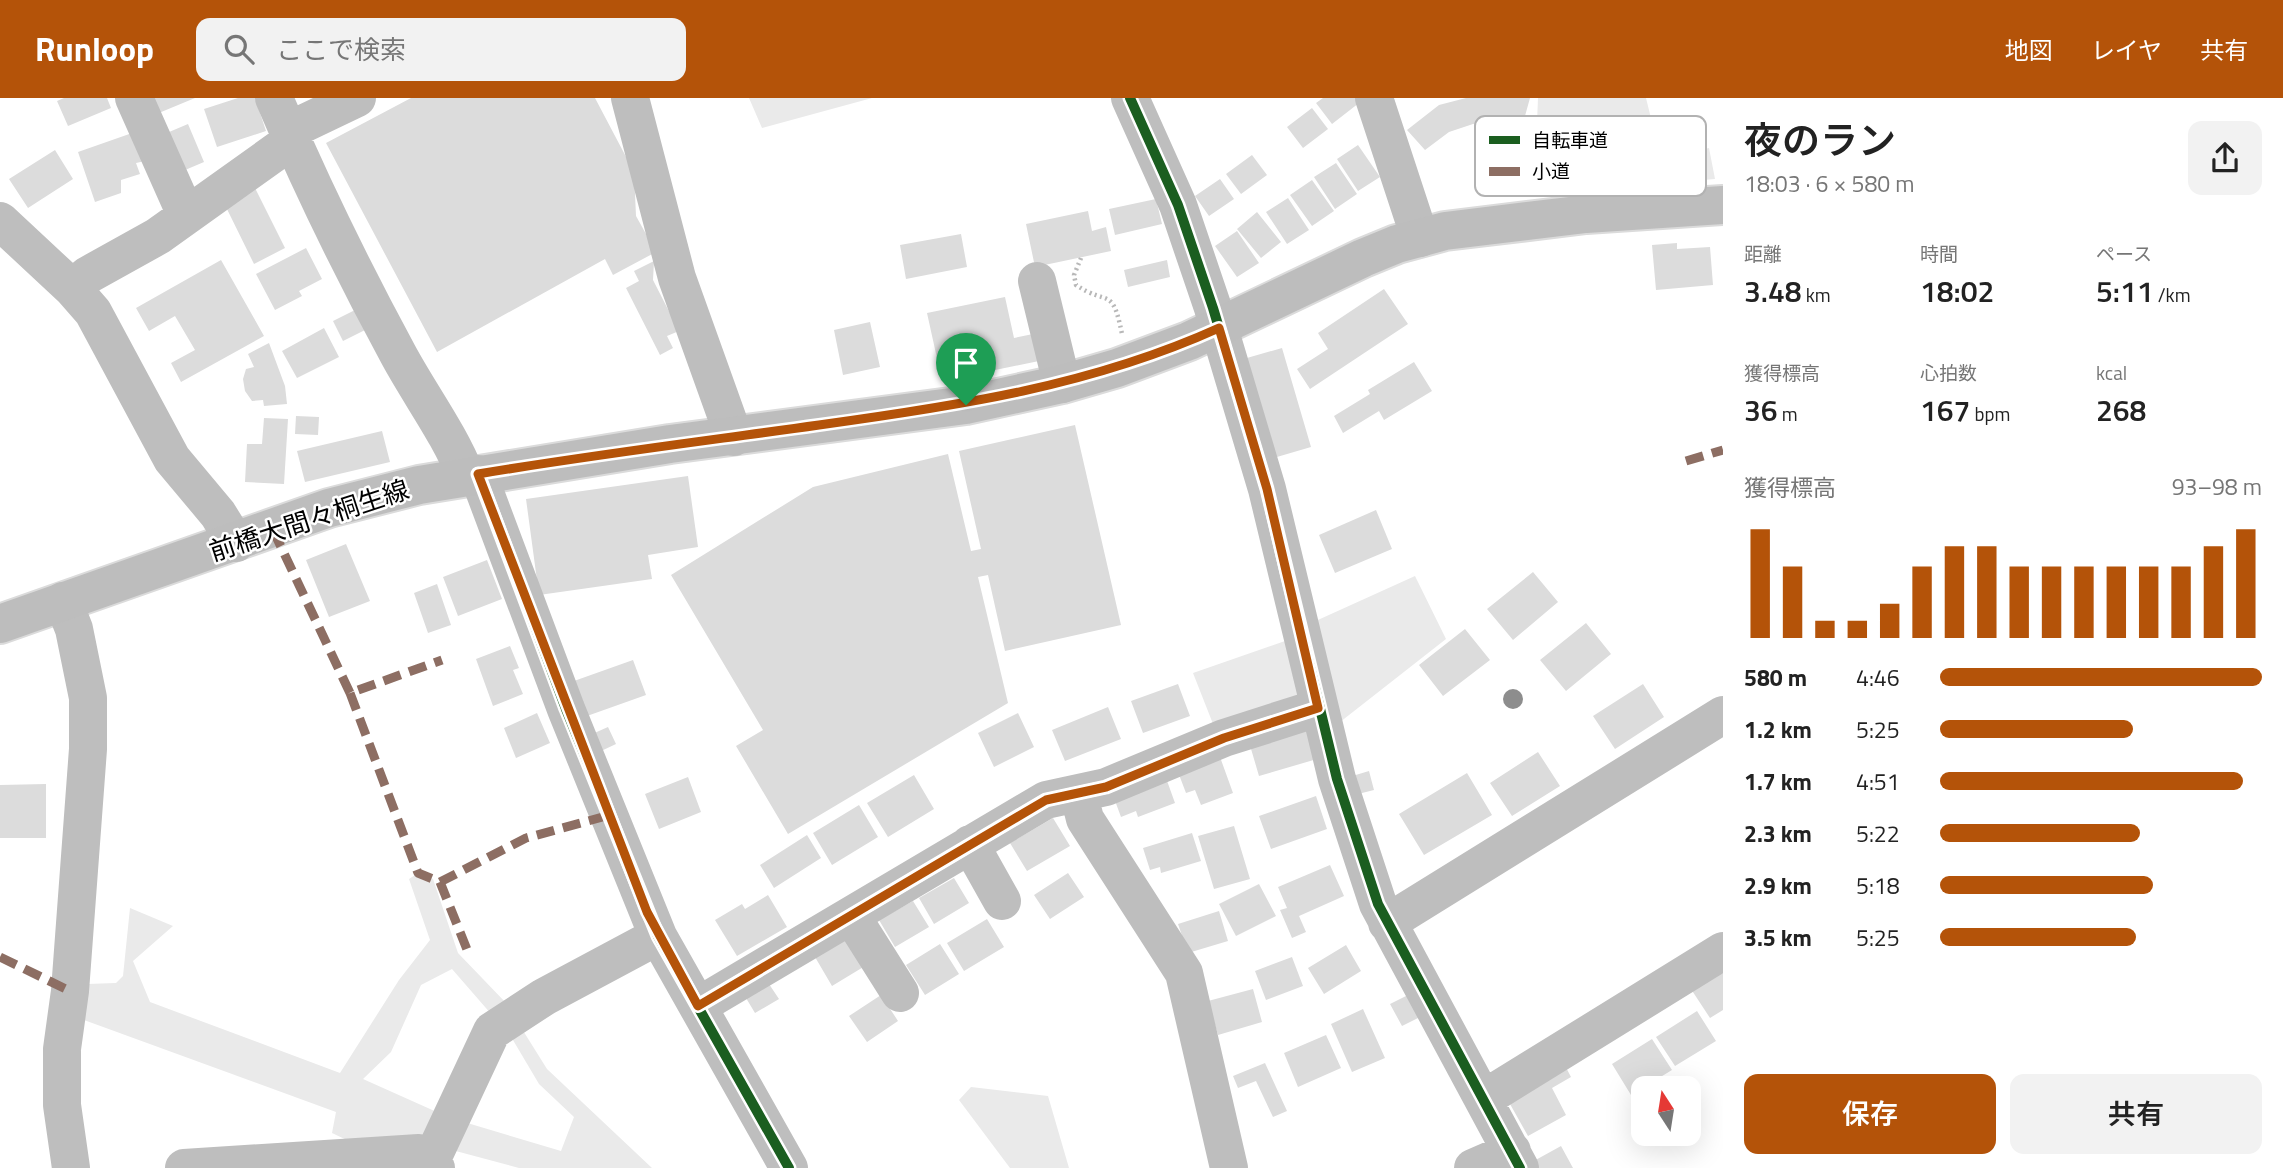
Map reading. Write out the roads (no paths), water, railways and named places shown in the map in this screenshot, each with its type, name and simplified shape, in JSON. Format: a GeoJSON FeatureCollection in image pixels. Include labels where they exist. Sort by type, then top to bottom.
{"type":"FeatureCollection","features":[{"type":"Feature","properties":{"kind":"main road","name":"前橋大間々桐生線"},"geometry":{"type":"LineString","coordinates":[[0,624],[329,508],[472,475],[966,405],[1062,384],[1117,368],[1219,328],[1363,258],[1420,238],[1521,221],[1723,205]]}},
{"type":"Feature","properties":{"kind":"street"},"geometry":{"type":"LineString","coordinates":[[134,98],[186,215]]}},
{"type":"Feature","properties":{"kind":"street"},"geometry":{"type":"LineString","coordinates":[[72,288],[186,215],[284,123],[357,98]]}},
{"type":"Feature","properties":{"kind":"street"},"geometry":{"type":"LineString","coordinates":[[630,98],[677,278],[734,437]]}},
{"type":"Feature","properties":{"kind":"street"},"geometry":{"type":"LineString","coordinates":[[1130,98],[1178,205],[1219,328],[1267,489],[1337,779],[1387,923],[1485,1097],[1516,1159],[1473,1168]]}},
{"type":"Feature","properties":{"kind":"street"},"geometry":{"type":"LineString","coordinates":[[1374,98],[1420,238]]}},
{"type":"Feature","properties":{"kind":"street"},"geometry":{"type":"LineString","coordinates":[[284,123],[369,300],[472,475],[658,936],[789,1168]]}},
{"type":"Feature","properties":{"kind":"street"},"geometry":{"type":"LineString","coordinates":[[0,221],[72,288],[102,326],[172,460],[218,514],[236,543]]}},
{"type":"Feature","properties":{"kind":"street"},"geometry":{"type":"LineString","coordinates":[[1037,281],[1062,384]]}},
{"type":"Feature","properties":{"kind":"street"},"geometry":{"type":"LineString","coordinates":[[63,601],[75,629],[88,698],[88,749],[70,990],[62,1049],[62,1105],[71,1168]]}},
{"type":"Feature","properties":{"kind":"street"},"geometry":{"type":"LineString","coordinates":[[698,1006],[1046,800],[1079,795],[1106,787],[1224,738],[1318,708]]}},
{"type":"Feature","properties":{"kind":"street"},"geometry":{"type":"LineString","coordinates":[[1387,923],[1718,730]]}},
{"type":"Feature","properties":{"kind":"street"},"geometry":{"type":"LineString","coordinates":[[1079,795],[1085,819],[1184,972],[1229,1168]]}},
{"type":"Feature","properties":{"kind":"street"},"geometry":{"type":"LineString","coordinates":[[970,844],[1002,901]]}},
{"type":"Feature","properties":{"kind":"street"},"geometry":{"type":"LineString","coordinates":[[852,917],[900,993]]}},
{"type":"Feature","properties":{"kind":"street"},"geometry":{"type":"LineString","coordinates":[[184,1168],[419,1153],[434,1163],[492,1031],[544,997],[658,936]]}},
{"type":"Feature","properties":{"kind":"street"},"geometry":{"type":"LineString","coordinates":[[1485,1097],[1723,951]]}}]}
